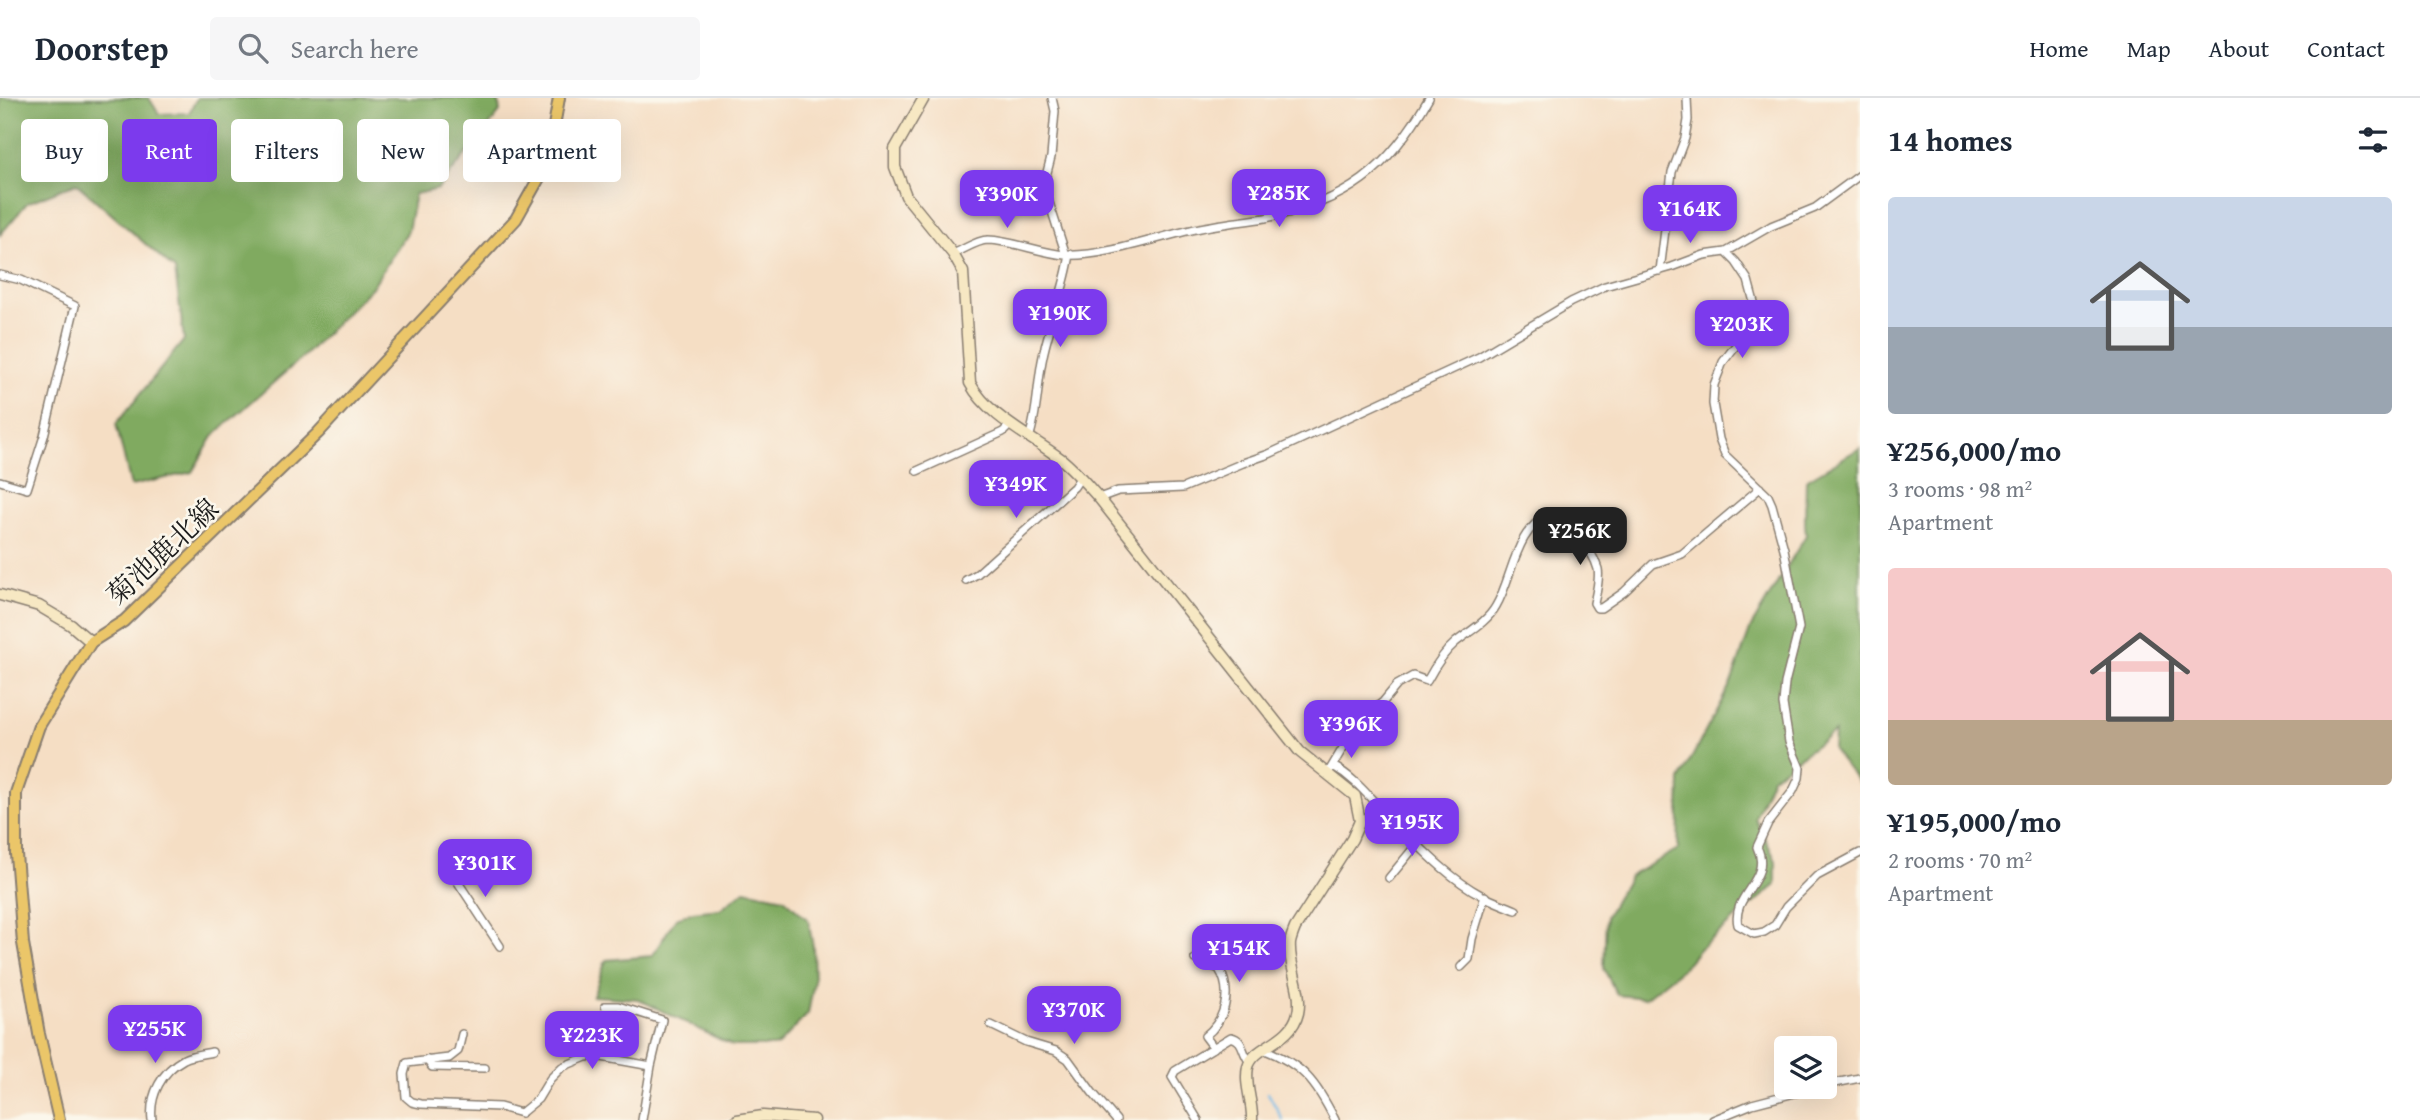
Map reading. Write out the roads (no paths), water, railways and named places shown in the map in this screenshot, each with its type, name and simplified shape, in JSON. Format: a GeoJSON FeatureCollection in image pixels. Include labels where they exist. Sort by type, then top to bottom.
{"type":"FeatureCollection","features":[{"type":"Feature","properties":{"kind":"main road","name":"菊池鹿北線"},"geometry":{"type":"LineString","coordinates":[[60,1120],[39,1034],[23,943],[16,854],[16,793],[39,726],[91,642],[124,621],[318,433],[516,219],[540,178],[551,143],[559,98]]}},
{"type":"Feature","properties":{"kind":"street"},"geometry":{"type":"LineString","coordinates":[[924,98],[895,149],[895,167],[906,196],[953,254],[963,272],[970,383],[975,393],[1029,438],[1062,460],[1099,498],[1300,752],[1314,766],[1330,769],[1360,784],[1418,844],[1466,886],[1516,910]]}},
{"type":"Feature","properties":{"kind":"street"},"geometry":{"type":"LineString","coordinates":[[1029,438],[1034,425],[1043,356],[1068,255],[1046,193],[1045,180],[1051,157],[1055,111],[1052,98]]}},
{"type":"Feature","properties":{"kind":"street"},"geometry":{"type":"LineString","coordinates":[[953,254],[986,240],[1068,255],[1094,253],[1204,226],[1265,218],[1308,208],[1349,190],[1390,157],[1429,98]]}},
{"type":"Feature","properties":{"kind":"street"},"geometry":{"type":"LineString","coordinates":[[1660,271],[1672,172],[1685,138],[1688,120],[1687,98]]}},
{"type":"Feature","properties":{"kind":"street"},"geometry":{"type":"LineString","coordinates":[[1099,498],[1118,491],[1183,488],[1269,454],[1479,357],[1571,302],[1605,286],[1660,271],[1704,254],[1726,252],[1771,226],[1815,208],[1860,175]]}},
{"type":"Feature","properties":{"kind":"street"},"geometry":{"type":"LineString","coordinates":[[1726,252],[1737,262],[1748,279],[1755,306],[1753,323],[1723,362],[1714,385],[1713,404],[1719,439],[1725,455],[1768,496],[1772,505],[1797,608],[1799,628],[1785,683],[1783,704],[1789,741],[1800,768],[1799,778],[1793,792],[1768,823],[1758,848],[1762,866],[1742,901],[1738,925],[1754,934],[1764,932],[1775,925],[1786,907],[1817,876],[1860,853]]}},
{"type":"Feature","properties":{"kind":"street"},"geometry":{"type":"LineString","coordinates":[[0,275],[21,280],[75,306],[44,436],[27,489],[0,481]]}},
{"type":"Feature","properties":{"kind":"street"},"geometry":{"type":"LineString","coordinates":[[917,471],[1003,432],[1011,424]]}},
{"type":"Feature","properties":{"kind":"street"},"geometry":{"type":"LineString","coordinates":[[966,580],[977,574],[1074,487],[1080,478]]}},
{"type":"Feature","properties":{"kind":"street"},"geometry":{"type":"LineString","coordinates":[[1330,769],[1359,721],[1383,702],[1396,685],[1413,676],[1427,681],[1442,655],[1493,611],[1524,538],[1540,519],[1550,515],[1562,520],[1586,547],[1598,570],[1594,603],[1597,608],[1601,608],[1624,592],[1653,564],[1682,554],[1760,488]]}},
{"type":"Feature","properties":{"kind":"street"},"geometry":{"type":"LineString","coordinates":[[0,596],[39,606],[71,625],[91,642]]}},
{"type":"Feature","properties":{"kind":"street"},"geometry":{"type":"LineString","coordinates":[[1252,1120],[1247,1070],[1250,1062],[1283,1035],[1297,1017],[1299,1003],[1290,945],[1294,928],[1352,838],[1360,821],[1355,796],[1330,769]]}},
{"type":"Feature","properties":{"kind":"street"},"geometry":{"type":"LineString","coordinates":[[1389,878],[1418,844],[1441,804]]}},
{"type":"Feature","properties":{"kind":"street"},"geometry":{"type":"LineString","coordinates":[[448,867],[500,946]]}},
{"type":"Feature","properties":{"kind":"street"},"geometry":{"type":"LineString","coordinates":[[1461,967],[1469,959],[1485,896]]}},
{"type":"Feature","properties":{"kind":"street"},"geometry":{"type":"LineString","coordinates":[[1195,959],[1219,969],[1228,995],[1216,1028],[1205,1036],[1214,1048]]}},
{"type":"Feature","properties":{"kind":"street"},"geometry":{"type":"LineString","coordinates":[[605,1006],[618,1006],[662,1020],[642,1120]]}},
{"type":"Feature","properties":{"kind":"street"},"geometry":{"type":"LineString","coordinates":[[991,1025],[1026,1042],[1056,1051],[1068,1059],[1116,1120]]}},
{"type":"Feature","properties":{"kind":"street"},"geometry":{"type":"LineString","coordinates":[[462,1034],[458,1051],[449,1058],[407,1063],[405,1086],[407,1097],[412,1102],[500,1107],[522,1117],[562,1067],[596,1056],[651,1066]]}},
{"type":"Feature","properties":{"kind":"street"},"geometry":{"type":"LineString","coordinates":[[1198,1120],[1172,1077],[1175,1071],[1235,1037],[1242,1043],[1245,1057],[1250,1062]]}},
{"type":"Feature","properties":{"kind":"street"},"geometry":{"type":"LineString","coordinates":[[1263,1049],[1297,1065],[1315,1085],[1335,1120]]}},
{"type":"Feature","properties":{"kind":"street"},"geometry":{"type":"LineString","coordinates":[[152,1120],[150,1107],[166,1073],[186,1058],[212,1052]]}},
{"type":"Feature","properties":{"kind":"street"},"geometry":{"type":"LineString","coordinates":[[427,1060],[432,1067],[485,1068]]}},
{"type":"Feature","properties":{"kind":"street"},"geometry":{"type":"LineString","coordinates":[[1837,1082],[1860,1078]]}},
{"type":"Feature","properties":{"kind":"street"},"geometry":{"type":"LineString","coordinates":[[1713,1120],[1774,1098]]}},
{"type":"Feature","properties":{"kind":"street"},"geometry":{"type":"LineString","coordinates":[[737,1120],[763,1116],[814,1120]]}},
{"type":"Feature","properties":{"kind":"waterway"},"geometry":{"type":"LineString","coordinates":[[1268,1093],[1283,1120]]}}]}
